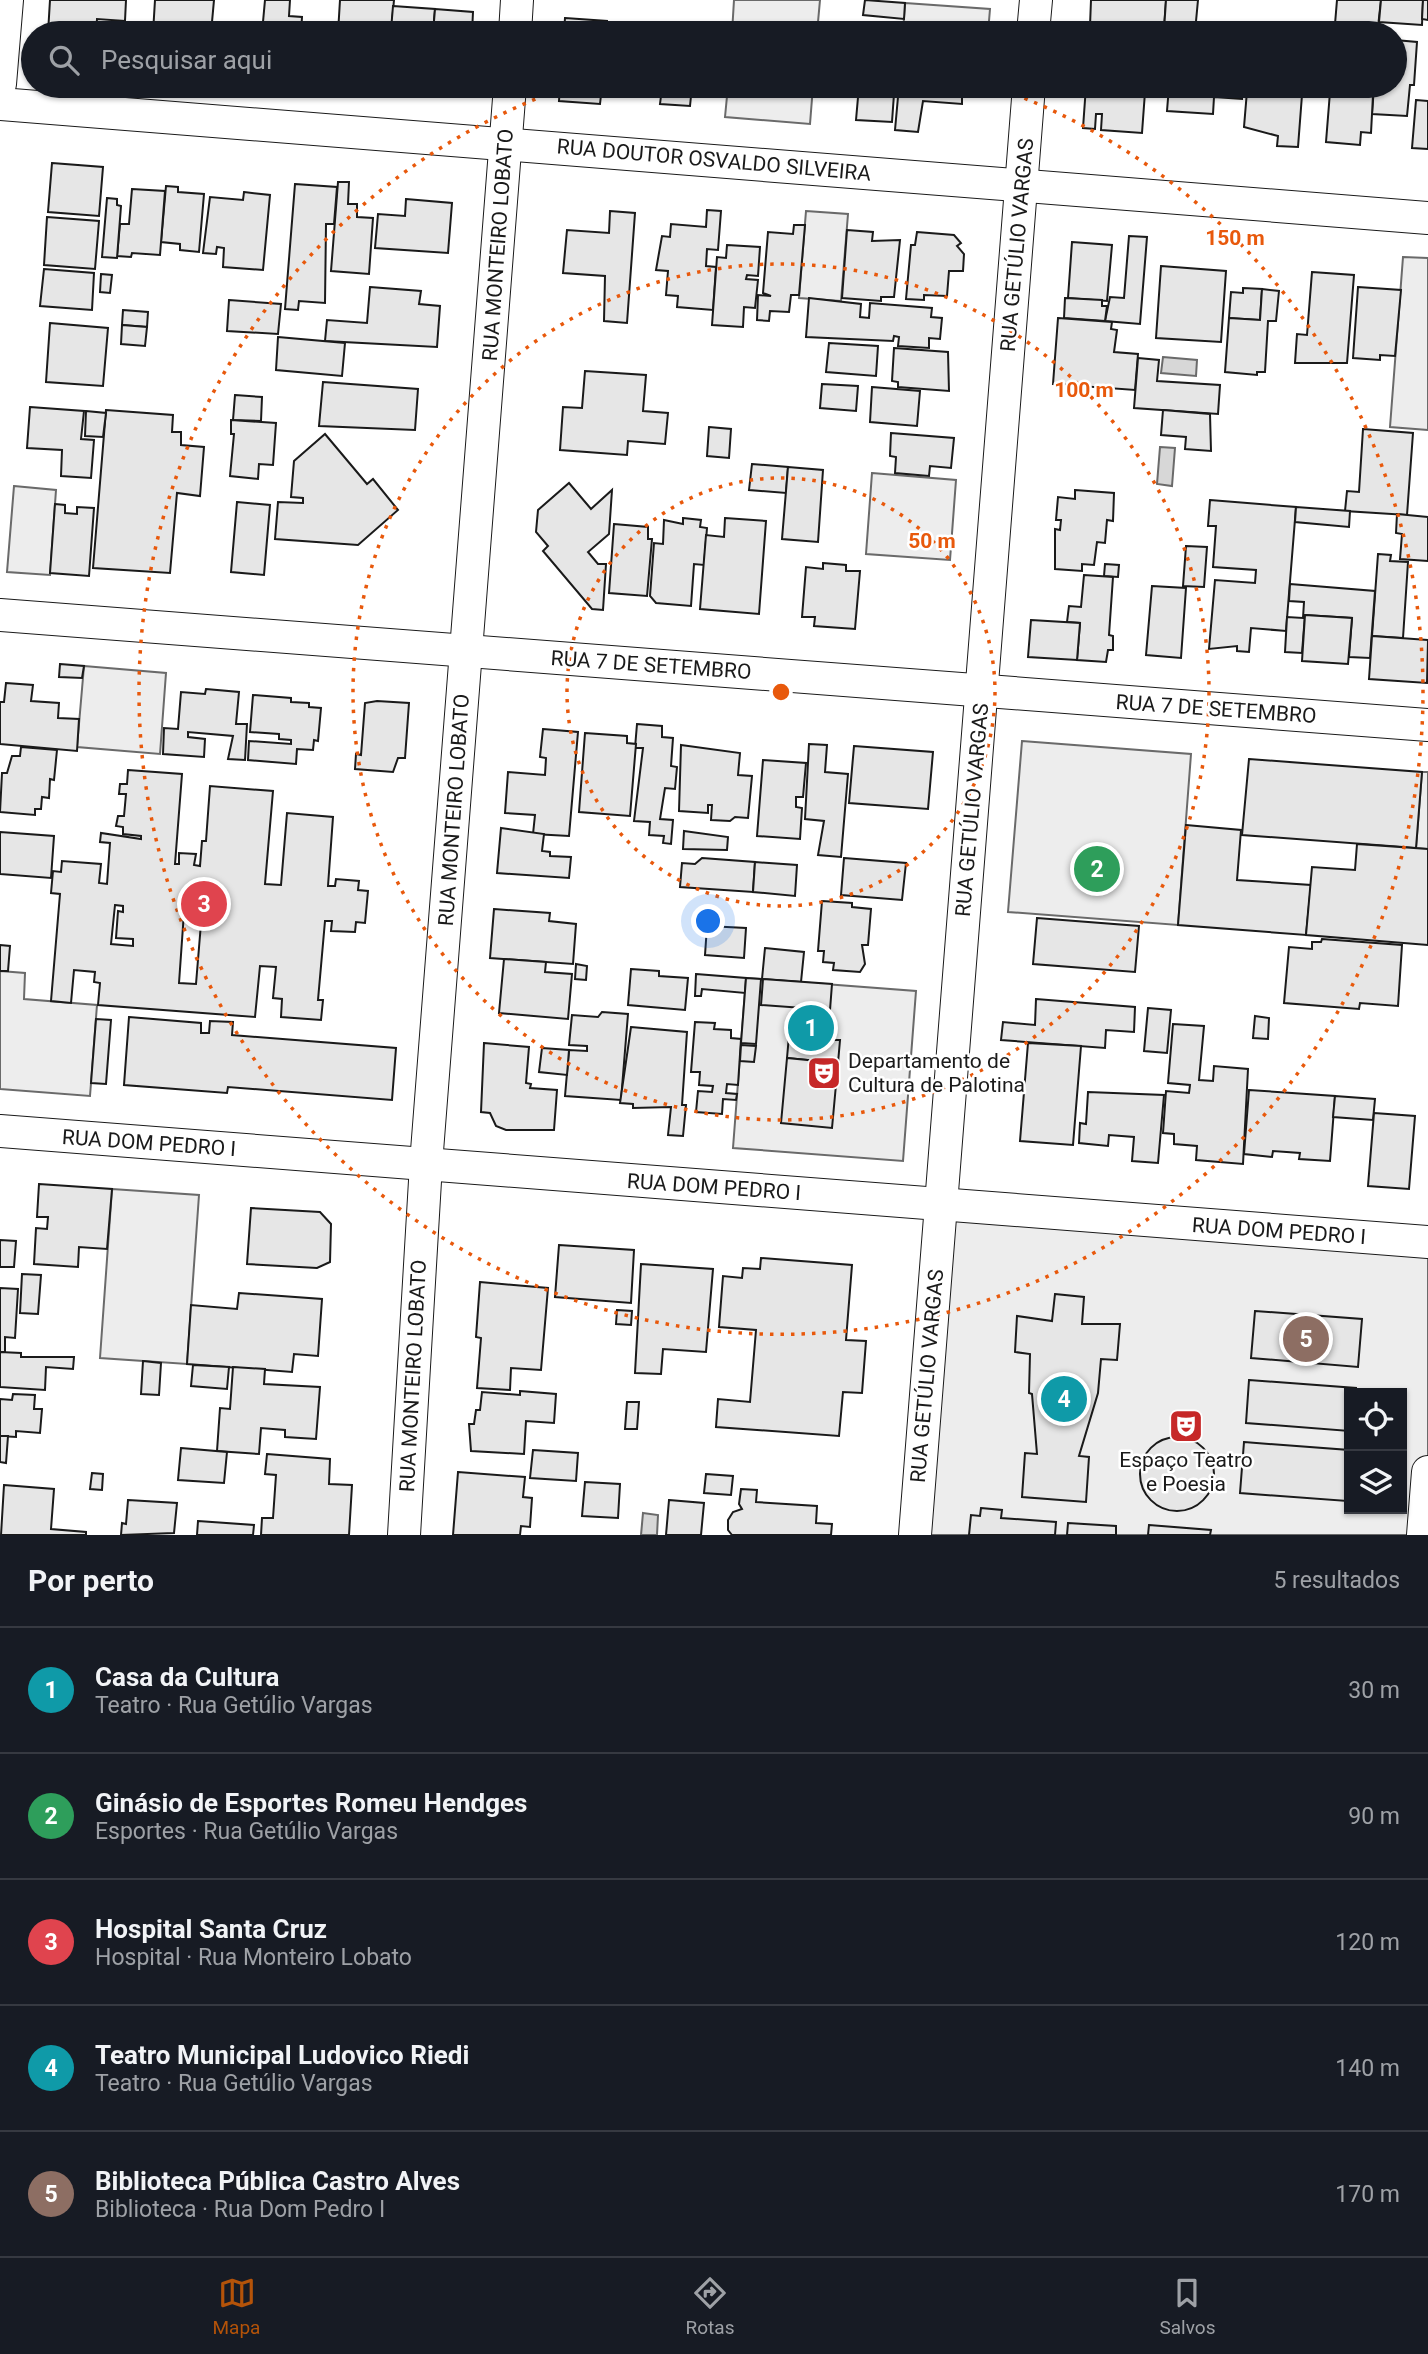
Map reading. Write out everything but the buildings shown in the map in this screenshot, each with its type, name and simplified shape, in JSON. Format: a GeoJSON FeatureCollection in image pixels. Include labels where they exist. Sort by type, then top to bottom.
{"type":"FeatureCollection","features":[{"type":"Feature","properties":{"kind":"street"},"geometry":{"type":"LineString","coordinates":[[0,84],[7,0]]}},
{"type":"Feature","properties":{"kind":"street"},"geometry":{"type":"LineString","coordinates":[[515,21],[517,0]]}},
{"type":"Feature","properties":{"kind":"street"},"geometry":{"type":"LineString","coordinates":[[1034,21],[1036,0]]}},
{"type":"Feature","properties":{"kind":"street","name":"RUA MONTEIRO LOBATO"},"geometry":{"type":"LineString","coordinates":[[404,1535],[426,1164],[509,98]]}},
{"type":"Feature","properties":{"kind":"street","name":"RUA GETÚLIO VARGAS"},"geometry":{"type":"LineString","coordinates":[[915,1535],[1028,98]]}},
{"type":"Feature","properties":{"kind":"street","name":"RUA DOUTOR OSVALDO SILVEIRA"},"geometry":{"type":"LineString","coordinates":[[0,104],[1428,218]]}},
{"type":"Feature","properties":{"kind":"street","name":"RUA 7 DE SETEMBRO"},"geometry":{"type":"LineString","coordinates":[[0,615],[1428,725]]}},
{"type":"Feature","properties":{"kind":"street","name":"RUA DOM PEDRO I"},"geometry":{"type":"LineString","coordinates":[[0,1131],[1428,1242]]}},
{"type":"Feature","properties":{"kind":"street"},"geometry":{"type":"LineString","coordinates":[[1423,1535],[1428,1472]]}},
{"type":"Feature","properties":{"kind":"shaded area"},"geometry":{"type":"Polygon","coordinates":[[[734,0],[820,0],[818,21],[733,21],[734,0]]]}},
{"type":"Feature","properties":{"kind":"shaded area"},"geometry":{"type":"Polygon","coordinates":[[[905,3],[990,9],[989,21],[904,21],[905,3]]]}},
{"type":"Feature","properties":{"kind":"shaded area"},"geometry":{"type":"Polygon","coordinates":[[[727,98],[812,98],[810,124],[725,117],[727,98]]]}},
{"type":"Feature","properties":{"kind":"shaded area"},"geometry":{"type":"Polygon","coordinates":[[[806,211],[848,214],[841,301],[799,298],[806,211]]]}},
{"type":"Feature","properties":{"kind":"shaded area"},"geometry":{"type":"Polygon","coordinates":[[[1403,257],[1428,258],[1428,430],[1390,427],[1403,257]]]}},
{"type":"Feature","properties":{"kind":"shaded area"},"geometry":{"type":"Polygon","coordinates":[[[1163,357],[1197,360],[1196,376],[1161,373],[1163,357]]]}},
{"type":"Feature","properties":{"kind":"shaded area"},"geometry":{"type":"Polygon","coordinates":[[[1160,447],[1175,448],[1172,486],[1157,484],[1160,447]]]}},
{"type":"Feature","properties":{"kind":"shaded area"},"geometry":{"type":"Polygon","coordinates":[[[872,473],[956,480],[950,560],[866,554],[872,473]]]}},
{"type":"Feature","properties":{"kind":"shaded area"},"geometry":{"type":"Polygon","coordinates":[[[14,486],[56,490],[50,575],[7,572],[14,486]]]}},
{"type":"Feature","properties":{"kind":"shaded area"},"geometry":{"type":"Polygon","coordinates":[[[84,666],[166,673],[160,754],[77,747],[84,666]]]}},
{"type":"Feature","properties":{"kind":"shaded area"},"geometry":{"type":"Polygon","coordinates":[[[1022,741],[1191,754],[1178,925],[1008,912],[1022,741]]]}},
{"type":"Feature","properties":{"kind":"shaded area"},"geometry":{"type":"Polygon","coordinates":[[[1422,772],[1428,772],[1428,849],[1416,848],[1422,772]]]}},
{"type":"Feature","properties":{"kind":"shaded area"},"geometry":{"type":"Polygon","coordinates":[[[0,971],[25,973],[24,999],[97,1005],[90,1096],[0,1089],[0,971]]]}},
{"type":"Feature","properties":{"kind":"shaded area","name":"Departamento de Cultura de Palotina"},"geometry":{"type":"Polygon","coordinates":[[[746,978],[916,991],[903,1161],[733,1148],[746,978]]]}},
{"type":"Feature","properties":{"kind":"shaded area"},"geometry":{"type":"Polygon","coordinates":[[[112,1189],[199,1195],[187,1364],[100,1358],[112,1189]]]}},
{"type":"Feature","properties":{"kind":"shaded area"},"geometry":{"type":"Polygon","coordinates":[[[941,1204],[1428,1242],[1428,1471],[1423,1535],[915,1535],[941,1204]]]}},
{"type":"Feature","properties":{"kind":"shaded area"},"geometry":{"type":"Polygon","coordinates":[[[643,1513],[658,1515],[657,1535],[641,1535],[643,1513]]]}},
{"type":"Feature","properties":{"kind":"place","name":"Ginásio de Esportes Romeu Hendges"},"geometry":{"type":"Point","coordinates":[1097,869]}},
{"type":"Feature","properties":{"kind":"place","name":"Hospital Santa Cruz"},"geometry":{"type":"Point","coordinates":[204,904]}},
{"type":"Feature","properties":{"kind":"place","name":"Casa da Cultura"},"geometry":{"type":"Point","coordinates":[811,1028]}},
{"type":"Feature","properties":{"kind":"place","name":"Departamento de Cultura de Palotina"},"geometry":{"type":"Point","coordinates":[824,1073]}},
{"type":"Feature","properties":{"kind":"place","name":"Biblioteca Pública Castro Alves"},"geometry":{"type":"Point","coordinates":[1306,1339]}},
{"type":"Feature","properties":{"kind":"place","name":"Teatro Municipal Ludovico Riedi"},"geometry":{"type":"Point","coordinates":[1064,1399]}},
{"type":"Feature","properties":{"kind":"place","name":"Espaço Teatro e Poesia"},"geometry":{"type":"Point","coordinates":[1186,1426]}}]}
